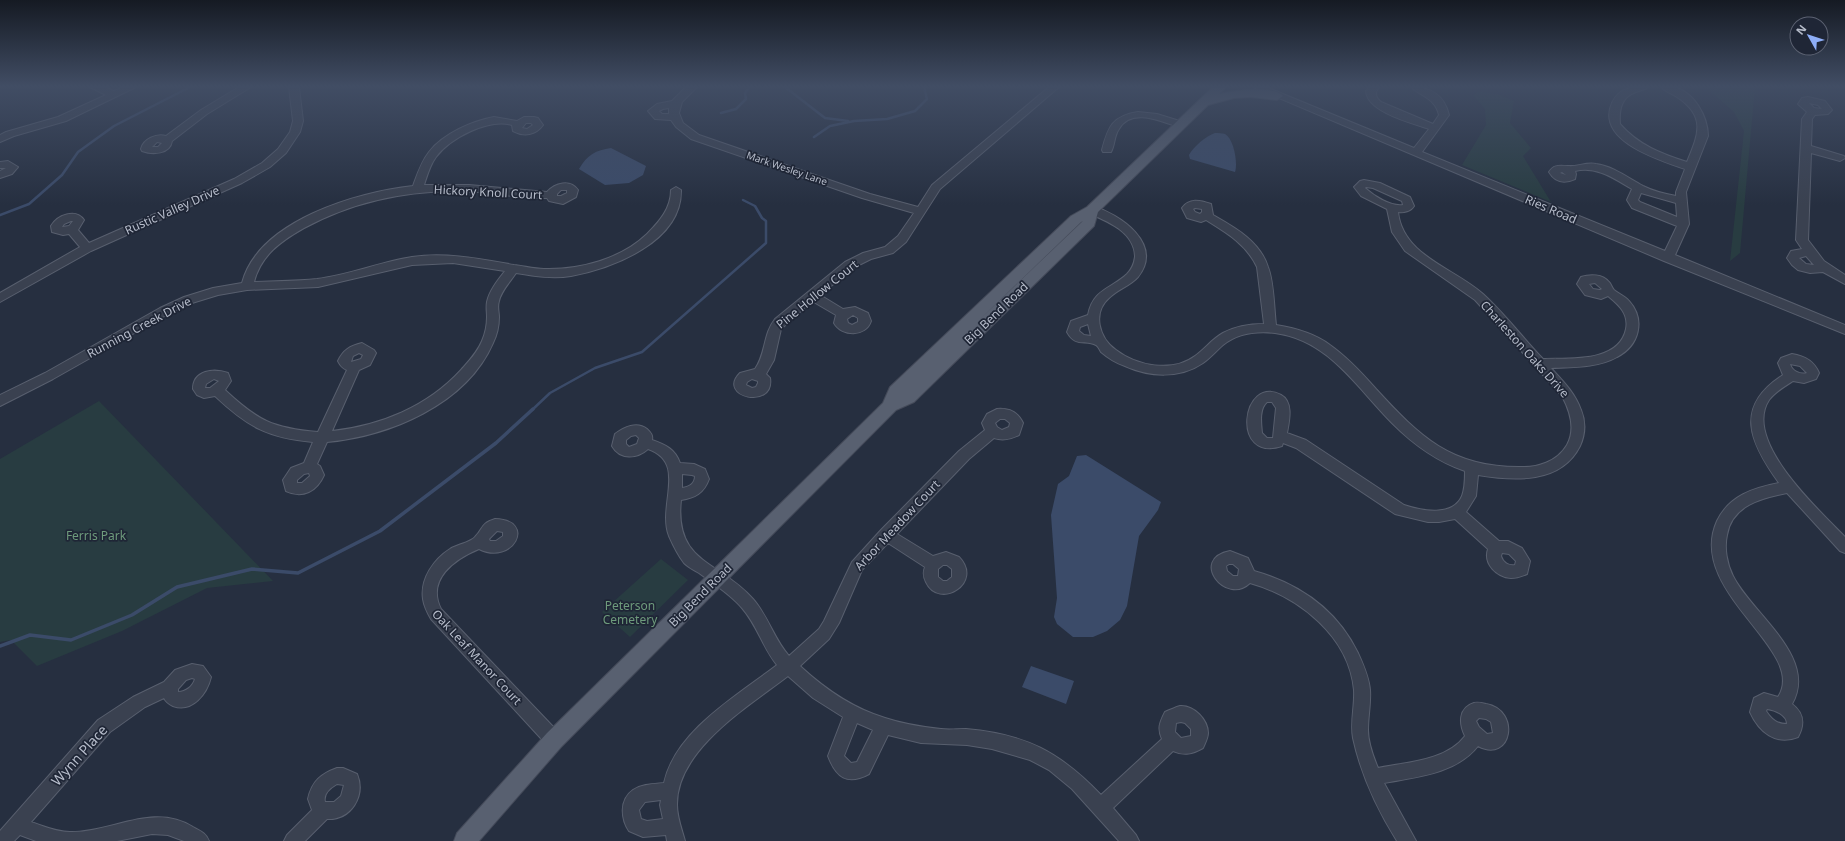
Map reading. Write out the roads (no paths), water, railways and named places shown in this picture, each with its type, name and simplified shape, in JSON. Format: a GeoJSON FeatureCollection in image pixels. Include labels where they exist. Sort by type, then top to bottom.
{"type":"FeatureCollection","features":[{"type":"Feature","properties":{"kind":"main road","name":"Big Bend Road"},"geometry":{"type":"LineString","coordinates":[[465,841],[554,740],[890,406],[908,398],[1088,223],[1092,210],[1181,126]]}},
{"type":"Feature","properties":{"kind":"street"},"geometry":{"type":"LineString","coordinates":[[1,138],[37,126]]}},
{"type":"Feature","properties":{"kind":"street"},"geometry":{"type":"LineString","coordinates":[[167,140],[185,126]]}},
{"type":"Feature","properties":{"kind":"street","name":"Rustic Valley Drive"},"geometry":{"type":"LineString","coordinates":[[0,298],[87,248],[238,181],[266,165],[285,147],[295,132],[297,126]]}},
{"type":"Feature","properties":{"kind":"street"},"geometry":{"type":"LineString","coordinates":[[417,189],[433,154],[449,140],[477,126]]}},
{"type":"Feature","properties":{"kind":"street","name":"Mark Wesley Lane"},"geometry":{"type":"LineString","coordinates":[[682,126],[695,137],[866,196],[920,211]]}},
{"type":"Feature","properties":{"kind":"street","name":"Pine Hollow Court"},"geometry":{"type":"LineString","coordinates":[[758,374],[768,358],[774,328],[849,266],[867,256],[889,250],[896,245],[936,187],[1009,126]]}},
{"type":"Feature","properties":{"kind":"street"},"geometry":{"type":"LineString","coordinates":[[1107,150],[1115,126]]}},
{"type":"Feature","properties":{"kind":"street","name":"Ries Road"},"geometry":{"type":"LineString","coordinates":[[1350,126],[1845,330]]}},
{"type":"Feature","properties":{"kind":"street"},"geometry":{"type":"LineString","coordinates":[[1416,153],[1435,128],[1431,126]]}},
{"type":"Feature","properties":{"kind":"street"},"geometry":{"type":"LineString","coordinates":[[1616,126],[1631,142],[1640,148],[1690,167]]}},
{"type":"Feature","properties":{"kind":"street"},"geometry":{"type":"LineString","coordinates":[[1668,258],[1683,224],[1681,192],[1703,136],[1702,126]]}},
{"type":"Feature","properties":{"kind":"street"},"geometry":{"type":"LineString","coordinates":[[1807,126],[1802,240],[1808,252],[1824,268],[1845,280]]}},
{"type":"Feature","properties":{"kind":"street"},"geometry":{"type":"LineString","coordinates":[[1805,148],[1843,158]]}},
{"type":"Feature","properties":{"kind":"street"},"geometry":{"type":"LineString","coordinates":[[0,165],[8,164],[13,167],[8,172],[0,175]]}},
{"type":"Feature","properties":{"kind":"street"},"geometry":{"type":"LineString","coordinates":[[1567,170],[1586,166],[1605,169],[1638,187],[1682,201]]}},
{"type":"Feature","properties":{"kind":"street"},"geometry":{"type":"LineString","coordinates":[[1638,187],[1632,200],[1636,205],[1683,224]]}},
{"type":"Feature","properties":{"kind":"street","name":"Hickory Knoll Court"},"geometry":{"type":"LineString","coordinates":[[247,286],[254,263],[265,250],[303,224],[350,203],[394,191],[417,189],[470,188],[538,196],[551,195]]}},
{"type":"Feature","properties":{"kind":"street","name":"Running Creek Drive"},"geometry":{"type":"LineString","coordinates":[[0,401],[49,376],[176,305],[217,291],[247,286],[318,283],[389,265],[424,260],[453,259],[537,273],[570,272],[606,263],[629,253],[643,244],[661,227],[670,214],[676,200],[676,190]]}},
{"type":"Feature","properties":{"kind":"street","name":"Charleston Oaks Drive"},"geometry":{"type":"LineString","coordinates":[[1093,318],[1095,332],[1100,341],[1111,353],[1128,363],[1148,368],[1169,369],[1180,368],[1193,364],[1219,341],[1229,335],[1250,330],[1271,329],[1303,335],[1316,341],[1338,356],[1410,434],[1429,449],[1449,460],[1472,468],[1515,474],[1536,472],[1550,467],[1563,459],[1572,448],[1578,434],[1578,418],[1575,407],[1566,393],[1479,297],[1465,286],[1422,260],[1411,250],[1395,230],[1392,210],[1393,207]]}},
{"type":"Feature","properties":{"kind":"street"},"geometry":{"type":"LineString","coordinates":[[1092,210],[1124,227],[1136,241],[1140,257],[1140,265],[1135,274],[1127,281],[1105,294],[1098,303],[1093,318],[1075,324],[1072,332],[1081,339],[1100,341]]}},
{"type":"Feature","properties":{"kind":"street"},"geometry":{"type":"LineString","coordinates":[[1206,216],[1236,233],[1246,241],[1260,259],[1263,267],[1271,329]]}},
{"type":"Feature","properties":{"kind":"street"},"geometry":{"type":"LineString","coordinates":[[71,229],[87,248]]}},
{"type":"Feature","properties":{"kind":"street"},"geometry":{"type":"LineString","coordinates":[[1808,252],[1795,254],[1793,258],[1794,261],[1799,266],[1809,269],[1824,268]]}},
{"type":"Feature","properties":{"kind":"street"},"geometry":{"type":"LineString","coordinates":[[217,390],[242,413],[264,426],[298,436],[323,437],[350,434],[389,425],[420,409],[452,387],[476,362],[482,353],[490,334],[492,326],[493,301],[512,270]]}},
{"type":"Feature","properties":{"kind":"street"},"geometry":{"type":"LineString","coordinates":[[1540,364],[1594,360],[1618,353],[1626,347],[1633,330],[1633,321],[1630,311],[1623,303],[1608,291]]}},
{"type":"Feature","properties":{"kind":"street"},"geometry":{"type":"LineString","coordinates":[[812,296],[843,314]]}},
{"type":"Feature","properties":{"kind":"street"},"geometry":{"type":"LineString","coordinates":[[308,468],[354,367]]}},
{"type":"Feature","properties":{"kind":"street"},"geometry":{"type":"LineString","coordinates":[[1792,375],[1768,392],[1763,400],[1758,421],[1760,440],[1790,487],[1845,547]]}},
{"type":"Feature","properties":{"kind":"street","name":"Arbor Meadow Court"},"geometry":{"type":"LineString","coordinates":[[669,791],[675,773],[683,758],[705,731],[788,666],[824,633],[832,621],[849,579],[857,566],[964,454],[992,432]]}},
{"type":"Feature","properties":{"kind":"street"},"geometry":{"type":"LineString","coordinates":[[1280,436],[1301,444],[1400,510],[1413,515],[1430,518],[1444,516],[1456,511],[1469,498],[1472,468]]}},
{"type":"Feature","properties":{"kind":"street"},"geometry":{"type":"LineString","coordinates":[[645,443],[659,447],[667,452],[676,469],[673,522],[676,535],[690,559],[717,578],[746,603],[788,666],[812,688],[852,715],[868,722],[941,737],[970,737],[996,742],[1028,752],[1053,763],[1101,807],[1130,841]]}},
{"type":"Feature","properties":{"kind":"street"},"geometry":{"type":"LineString","coordinates":[[675,495],[693,491],[701,484],[702,478],[698,471],[676,469]]}},
{"type":"Feature","properties":{"kind":"street"},"geometry":{"type":"LineString","coordinates":[[1782,705],[1790,690],[1788,671],[1782,654],[1772,638],[1733,590],[1721,560],[1719,533],[1722,522],[1728,514],[1735,506],[1747,498],[1790,487]]}},
{"type":"Feature","properties":{"kind":"street"},"geometry":{"type":"LineString","coordinates":[[1456,511],[1496,548]]}},
{"type":"Feature","properties":{"kind":"street"},"geometry":{"type":"LineString","coordinates":[[886,534],[933,564]]}},
{"type":"Feature","properties":{"kind":"street","name":"Oak Leaf Manor Court"},"geometry":{"type":"LineString","coordinates":[[482,541],[452,555],[441,566],[433,577],[429,592],[430,604],[436,614],[554,740]]}},
{"type":"Feature","properties":{"kind":"street"},"geometry":{"type":"LineString","coordinates":[[1247,576],[1263,579],[1297,595],[1326,617],[1349,648],[1356,666],[1361,686],[1360,730],[1373,777],[1383,799],[1407,841]]}},
{"type":"Feature","properties":{"kind":"street","name":"Wynn Place"},"geometry":{"type":"LineString","coordinates":[[3,841],[104,726],[139,702],[170,687]]}},
{"type":"Feature","properties":{"kind":"street"},"geometry":{"type":"LineString","coordinates":[[852,715],[836,756],[840,767],[848,772],[858,771],[863,768],[884,726]]}},
{"type":"Feature","properties":{"kind":"street"},"geometry":{"type":"LineString","coordinates":[[1373,777],[1439,764],[1465,750],[1476,736]]}},
{"type":"Feature","properties":{"kind":"street"},"geometry":{"type":"LineString","coordinates":[[1101,807],[1172,741]]}},
{"type":"Feature","properties":{"kind":"street"},"geometry":{"type":"LineString","coordinates":[[669,791],[673,833],[638,827],[631,818],[630,812],[633,803],[643,794],[669,791]]}},
{"type":"Feature","properties":{"kind":"street"},"geometry":{"type":"LineString","coordinates":[[293,841],[324,810]]}},
{"type":"Feature","properties":{"kind":"street"},"geometry":{"type":"LineString","coordinates":[[17,825],[58,839],[71,841],[100,837],[136,827],[150,826],[180,830],[192,835],[200,841]]}},
{"type":"Feature","properties":{"kind":"water"},"geometry":{"type":"Polygon","coordinates":[[[1215,133],[1225,134],[1231,141],[1236,157],[1235,172],[1190,159],[1189,155],[1197,145],[1208,136],[1215,133]]]}},
{"type":"Feature","properties":{"kind":"water"},"geometry":{"type":"Polygon","coordinates":[[[611,148],[646,166],[643,175],[629,183],[605,185],[579,169],[585,160],[592,154],[611,148]]]}},
{"type":"Feature","properties":{"kind":"water"},"geometry":{"type":"Polygon","coordinates":[[[1086,455],[1161,502],[1158,510],[1139,536],[1127,606],[1120,620],[1107,631],[1093,637],[1073,637],[1057,624],[1054,617],[1057,598],[1051,515],[1058,484],[1069,476],[1077,456],[1086,455]]]}},
{"type":"Feature","properties":{"kind":"water"},"geometry":{"type":"Polygon","coordinates":[[[1031,666],[1074,681],[1066,704],[1022,687],[1031,666]]]}},
{"type":"Feature","properties":{"kind":"waterway"},"geometry":{"type":"LineString","coordinates":[[0,215],[29,204],[62,175],[78,152],[114,126]]}},
{"type":"Feature","properties":{"kind":"waterway"},"geometry":{"type":"LineString","coordinates":[[814,137],[830,126]]}},
{"type":"Feature","properties":{"kind":"waterway"},"geometry":{"type":"LineString","coordinates":[[532,410],[550,393],[595,368],[642,352],[766,243],[766,221],[762,218],[755,206],[743,200]]}},
{"type":"Feature","properties":{"kind":"waterway"},"geometry":{"type":"LineString","coordinates":[[0,646],[30,635],[71,640],[132,615],[177,587],[252,569],[298,573],[380,531],[496,443],[533,409]]}},
{"type":"Feature","properties":{"kind":"park label","name":"Ferris Park"},"geometry":{"type":"Point","coordinates":[96,535]}},
{"type":"Feature","properties":{"kind":"park label","name":"Peterson Cemetery"},"geometry":{"type":"Point","coordinates":[630,612]}}]}
